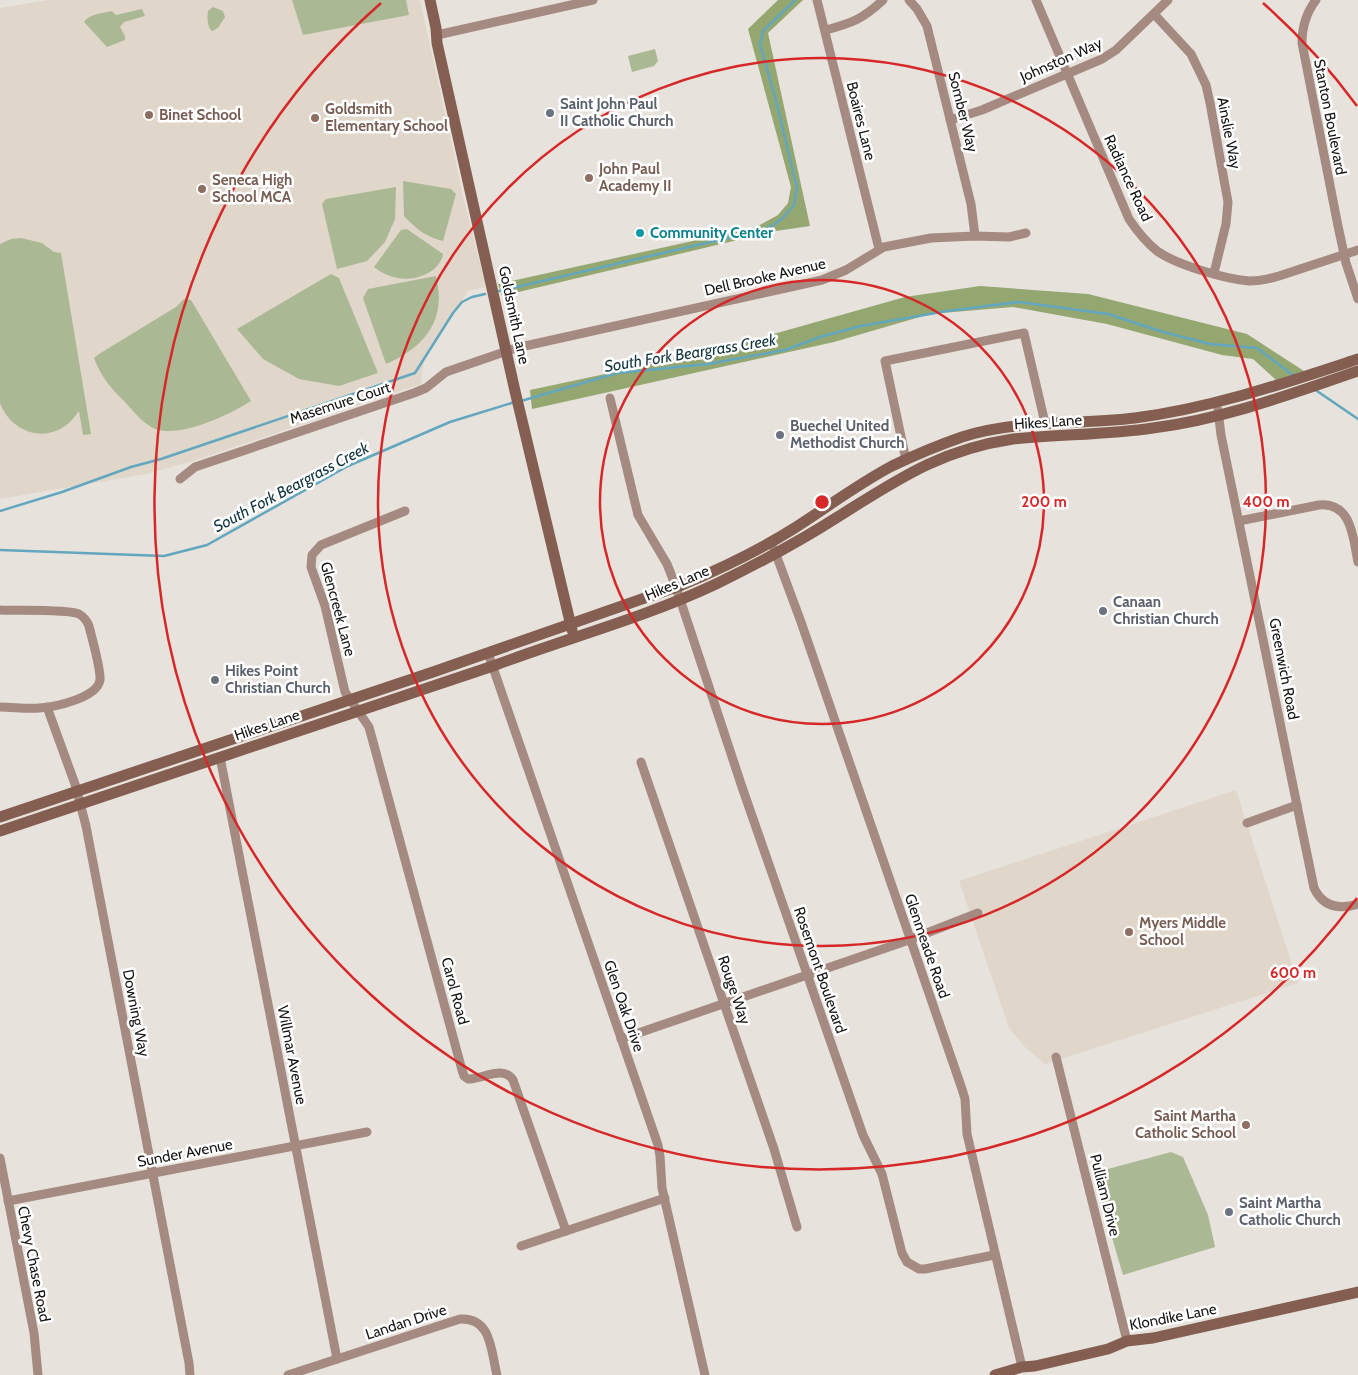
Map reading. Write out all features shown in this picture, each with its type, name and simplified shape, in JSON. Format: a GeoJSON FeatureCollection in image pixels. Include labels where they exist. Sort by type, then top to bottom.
{"type":"FeatureCollection","features":[{"type":"Feature","properties":{"kind":"main road","name":"Goldsmith Lane"},"geometry":{"type":"LineString","coordinates":[[430,0],[436,43],[515,392],[573,636]]}},
{"type":"Feature","properties":{"kind":"main road","name":"Hikes Lane"},"geometry":{"type":"LineString","coordinates":[[0,817],[488,653],[676,587],[771,542],[866,481],[938,446],[988,430],[1011,426],[1135,418],[1218,402],[1283,384],[1358,358]]}},
{"type":"Feature","properties":{"kind":"main road","name":"Hikes Lane"},"geometry":{"type":"LineString","coordinates":[[0,832],[493,666],[573,636],[637,616],[679,600],[776,554],[892,482],[926,464],[958,451],[992,442],[1013,439],[1153,428],[1218,416],[1358,371]]}},
{"type":"Feature","properties":{"kind":"main road","name":"Klondike Lane"},"geometry":{"type":"LineString","coordinates":[[995,1375],[1022,1367],[1035,1366],[1108,1349],[1127,1341],[1154,1338],[1358,1292]]}},
{"type":"Feature","properties":{"kind":"street"},"geometry":{"type":"LineString","coordinates":[[436,35],[593,0]]}},
{"type":"Feature","properties":{"kind":"street","name":"Boaires Lane"},"geometry":{"type":"LineString","coordinates":[[817,0],[879,249]]}},
{"type":"Feature","properties":{"kind":"street"},"geometry":{"type":"LineString","coordinates":[[826,30],[854,22],[883,0]]}},
{"type":"Feature","properties":{"kind":"street","name":"Somber Way"},"geometry":{"type":"LineString","coordinates":[[909,0],[927,26],[971,204],[975,236]]}},
{"type":"Feature","properties":{"kind":"street","name":"Radiance Road"},"geometry":{"type":"LineString","coordinates":[[1036,0],[1123,206],[1136,230],[1150,245],[1173,260],[1214,273],[1249,280],[1267,279],[1358,250]]}},
{"type":"Feature","properties":{"kind":"street","name":"Johnston Way"},"geometry":{"type":"LineString","coordinates":[[950,120],[982,110],[1109,55],[1168,0]]}},
{"type":"Feature","properties":{"kind":"street","name":"Stanton Boulevard"},"geometry":{"type":"LineString","coordinates":[[1316,0],[1307,13],[1302,43],[1344,254],[1358,299]]}},
{"type":"Feature","properties":{"kind":"street","name":"Ainslie Way"},"geometry":{"type":"LineString","coordinates":[[1154,14],[1191,54],[1206,84],[1228,202],[1226,224],[1214,273]]}},
{"type":"Feature","properties":{"kind":"street","name":"Dell Brooke Avenue"},"geometry":{"type":"LineString","coordinates":[[507,351],[822,280],[846,270],[879,249],[892,245],[931,238],[975,236],[1009,238],[1026,233]]}},
{"type":"Feature","properties":{"kind":"street"},"geometry":{"type":"LineString","coordinates":[[906,460],[885,361],[1024,333],[1045,423]]}},
{"type":"Feature","properties":{"kind":"street","name":"Masemure Court"},"geometry":{"type":"LineString","coordinates":[[180,479],[195,467],[414,393],[426,388],[446,372],[507,351]]}},
{"type":"Feature","properties":{"kind":"street","name":"Rosemont Boulevard"},"geometry":{"type":"LineString","coordinates":[[610,398],[638,515],[667,564],[676,587],[863,1135],[882,1174],[904,1258],[911,1266],[925,1269],[994,1255]]}},
{"type":"Feature","properties":{"kind":"street","name":"Greenwich Road"},"geometry":{"type":"LineString","coordinates":[[1218,402],[1221,434],[1316,893],[1325,903],[1337,908],[1346,908],[1358,904]]}},
{"type":"Feature","properties":{"kind":"street"},"geometry":{"type":"LineString","coordinates":[[1240,521],[1319,505],[1330,505],[1338,509],[1349,521],[1358,562]]}},
{"type":"Feature","properties":{"kind":"street","name":"Glencreek Lane"},"geometry":{"type":"LineString","coordinates":[[358,710],[345,692],[325,606],[311,567],[312,555],[316,548],[329,541],[405,511]]}},
{"type":"Feature","properties":{"kind":"street","name":"Glenmeade Road"},"geometry":{"type":"LineString","coordinates":[[771,542],[964,1099],[967,1134],[994,1255],[1022,1367]]}},
{"type":"Feature","properties":{"kind":"street"},"geometry":{"type":"LineString","coordinates":[[0,610],[79,614],[87,622],[100,676],[98,685],[88,695],[59,705],[32,708],[0,707]]}},
{"type":"Feature","properties":{"kind":"street","name":"Glen Oak Drive"},"geometry":{"type":"LineString","coordinates":[[488,653],[658,1145],[662,1188],[705,1375]]}},
{"type":"Feature","properties":{"kind":"street","name":"Downing Way"},"geometry":{"type":"LineString","coordinates":[[47,707],[77,790],[86,826],[190,1375]]}},
{"type":"Feature","properties":{"kind":"street","name":"Carol Road"},"geometry":{"type":"LineString","coordinates":[[358,710],[369,727],[464,1076],[468,1079],[476,1079],[503,1072],[513,1080],[566,1231]]}},
{"type":"Feature","properties":{"kind":"street","name":"Willmar Avenue"},"geometry":{"type":"LineString","coordinates":[[220,757],[337,1359]]}},
{"type":"Feature","properties":{"kind":"street","name":"Rouge Way"},"geometry":{"type":"LineString","coordinates":[[641,762],[774,1149],[797,1227]]}},
{"type":"Feature","properties":{"kind":"street"},"geometry":{"type":"LineString","coordinates":[[1246,823],[1297,806]]}},
{"type":"Feature","properties":{"kind":"street"},"geometry":{"type":"LineString","coordinates":[[621,1039],[909,940],[978,912]]}},
{"type":"Feature","properties":{"kind":"street","name":"Pulliam Drive"},"geometry":{"type":"LineString","coordinates":[[1056,1057],[1127,1341]]}},
{"type":"Feature","properties":{"kind":"street","name":"Sunder Avenue"},"geometry":{"type":"LineString","coordinates":[[8,1201],[367,1132]]}},
{"type":"Feature","properties":{"kind":"street","name":"Chevy Chase Road"},"geometry":{"type":"LineString","coordinates":[[0,1158],[34,1334],[38,1375]]}},
{"type":"Feature","properties":{"kind":"street"},"geometry":{"type":"LineString","coordinates":[[521,1246],[665,1198]]}},
{"type":"Feature","properties":{"kind":"street","name":"Landan Drive"},"geometry":{"type":"LineString","coordinates":[[288,1375],[460,1319],[469,1318],[476,1320],[486,1330],[496,1375]]}},
{"type":"Feature","properties":{"kind":"shaded area"},"geometry":{"type":"Polygon","coordinates":[[[48,0],[420,0],[464,200],[486,287],[468,291],[424,359],[421,384],[193,461],[146,474],[0,499],[0,8],[48,0]]]}},
{"type":"Feature","properties":{"kind":"shaded area","name":"Myers Middle School"},"geometry":{"type":"Polygon","coordinates":[[[1236,790],[1298,983],[1045,1064],[1025,1047],[1009,1028],[959,881],[1236,790]]]}},
{"type":"Feature","properties":{"kind":"green space"},"geometry":{"type":"Polygon","coordinates":[[[292,0],[406,0],[409,15],[303,35],[292,0]]]}},
{"type":"Feature","properties":{"kind":"green space"},"geometry":{"type":"Polygon","coordinates":[[[778,0],[803,0],[768,33],[810,226],[776,231],[502,296],[498,284],[756,227],[778,215],[788,203],[791,187],[748,29],[778,0]]]}},
{"type":"Feature","properties":{"kind":"green space"},"geometry":{"type":"Polygon","coordinates":[[[213,7],[223,11],[225,17],[218,28],[212,31],[208,24],[208,11],[213,7]]]}},
{"type":"Feature","properties":{"kind":"green space"},"geometry":{"type":"Polygon","coordinates":[[[142,9],[145,16],[124,22],[120,27],[125,40],[107,47],[84,22],[89,17],[101,13],[112,11],[116,15],[142,9]]]}},
{"type":"Feature","properties":{"kind":"green space"},"geometry":{"type":"Polygon","coordinates":[[[655,49],[658,61],[654,66],[632,72],[628,56],[655,49]]]}},
{"type":"Feature","properties":{"kind":"green space"},"geometry":{"type":"Polygon","coordinates":[[[403,181],[451,189],[456,194],[443,241],[422,232],[404,216],[403,181]]]}},
{"type":"Feature","properties":{"kind":"green space"},"geometry":{"type":"Polygon","coordinates":[[[396,187],[395,219],[385,242],[367,261],[337,269],[322,204],[326,199],[396,187]]]}},
{"type":"Feature","properties":{"kind":"green space"},"geometry":{"type":"Polygon","coordinates":[[[407,229],[443,254],[442,259],[433,270],[419,277],[395,278],[374,267],[401,230],[407,229]]]}},
{"type":"Feature","properties":{"kind":"green space"},"geometry":{"type":"Polygon","coordinates":[[[21,238],[42,243],[54,252],[61,253],[91,434],[83,435],[79,411],[73,419],[56,431],[37,433],[19,427],[11,420],[0,403],[0,244],[11,239],[21,238]]]}},
{"type":"Feature","properties":{"kind":"green space"},"geometry":{"type":"Polygon","coordinates":[[[331,274],[339,278],[378,373],[339,386],[299,379],[263,359],[237,329],[331,274]]]}},
{"type":"Feature","properties":{"kind":"green space"},"geometry":{"type":"Polygon","coordinates":[[[436,276],[439,292],[438,306],[430,330],[412,349],[386,364],[363,298],[368,289],[436,276]]]}},
{"type":"Feature","properties":{"kind":"green space"},"geometry":{"type":"Polygon","coordinates":[[[980,286],[1088,294],[1247,334],[1304,371],[1276,380],[1253,359],[1222,355],[1107,324],[1013,307],[930,314],[834,342],[532,409],[530,390],[713,351],[905,297],[980,286]]]}},
{"type":"Feature","properties":{"kind":"green space"},"geometry":{"type":"Polygon","coordinates":[[[184,299],[191,300],[251,401],[204,424],[176,431],[163,431],[149,426],[134,413],[107,382],[94,358],[176,307],[184,299]]]}},
{"type":"Feature","properties":{"kind":"green space"},"geometry":{"type":"Polygon","coordinates":[[[1171,1152],[1183,1157],[1208,1215],[1215,1247],[1123,1275],[1093,1173],[1171,1152]]]}},
{"type":"Feature","properties":{"kind":"waterway"},"geometry":{"type":"LineString","coordinates":[[499,291],[758,231],[770,227],[783,218],[794,205],[797,188],[760,44],[763,31],[795,0]]}},
{"type":"Feature","properties":{"kind":"waterway"},"geometry":{"type":"LineString","coordinates":[[0,511],[62,492],[131,467],[161,459],[415,373],[462,302],[485,294]]}},
{"type":"Feature","properties":{"kind":"waterway","name":"South Fork Beargrass Creek"},"geometry":{"type":"LineString","coordinates":[[521,401],[617,373],[708,364],[785,350],[820,337],[861,326],[947,311],[1019,302],[1108,314],[1163,332],[1210,344],[1257,348],[1294,376]]}},
{"type":"Feature","properties":{"kind":"waterway","name":"South Fork Beargrass Creek"},"geometry":{"type":"LineString","coordinates":[[1314,389],[1358,419]]}},
{"type":"Feature","properties":{"kind":"waterway","name":"South Fork Beargrass Creek"},"geometry":{"type":"LineString","coordinates":[[0,550],[164,556],[207,545],[348,466],[450,422],[515,402]]}},
{"type":"Feature","properties":{"kind":"place","name":"Saint John Paul II Catholic Church"},"geometry":{"type":"Point","coordinates":[550,113]}},
{"type":"Feature","properties":{"kind":"place","name":"Binet School"},"geometry":{"type":"Point","coordinates":[149,115]}},
{"type":"Feature","properties":{"kind":"place","name":"Goldsmith Elementary School"},"geometry":{"type":"Point","coordinates":[315,118]}},
{"type":"Feature","properties":{"kind":"place","name":"John Paul Academy II"},"geometry":{"type":"Point","coordinates":[589,178]}},
{"type":"Feature","properties":{"kind":"place","name":"Seneca High School MCA"},"geometry":{"type":"Point","coordinates":[202,189]}},
{"type":"Feature","properties":{"kind":"place","name":"Community Center"},"geometry":{"type":"Point","coordinates":[640,233]}},
{"type":"Feature","properties":{"kind":"place","name":"Buechel United Methodist Church"},"geometry":{"type":"Point","coordinates":[780,435]}},
{"type":"Feature","properties":{"kind":"place","name":"Canaan Christian Church"},"geometry":{"type":"Point","coordinates":[1103,611]}},
{"type":"Feature","properties":{"kind":"place","name":"Hikes Point Christian Church"},"geometry":{"type":"Point","coordinates":[215,680]}},
{"type":"Feature","properties":{"kind":"place","name":"Myers Middle School"},"geometry":{"type":"Point","coordinates":[1129,932]}},
{"type":"Feature","properties":{"kind":"place","name":"Saint Martha Catholic School"},"geometry":{"type":"Point","coordinates":[1246,1125]}},
{"type":"Feature","properties":{"kind":"place","name":"Saint Martha Catholic Church"},"geometry":{"type":"Point","coordinates":[1229,1212]}}]}
